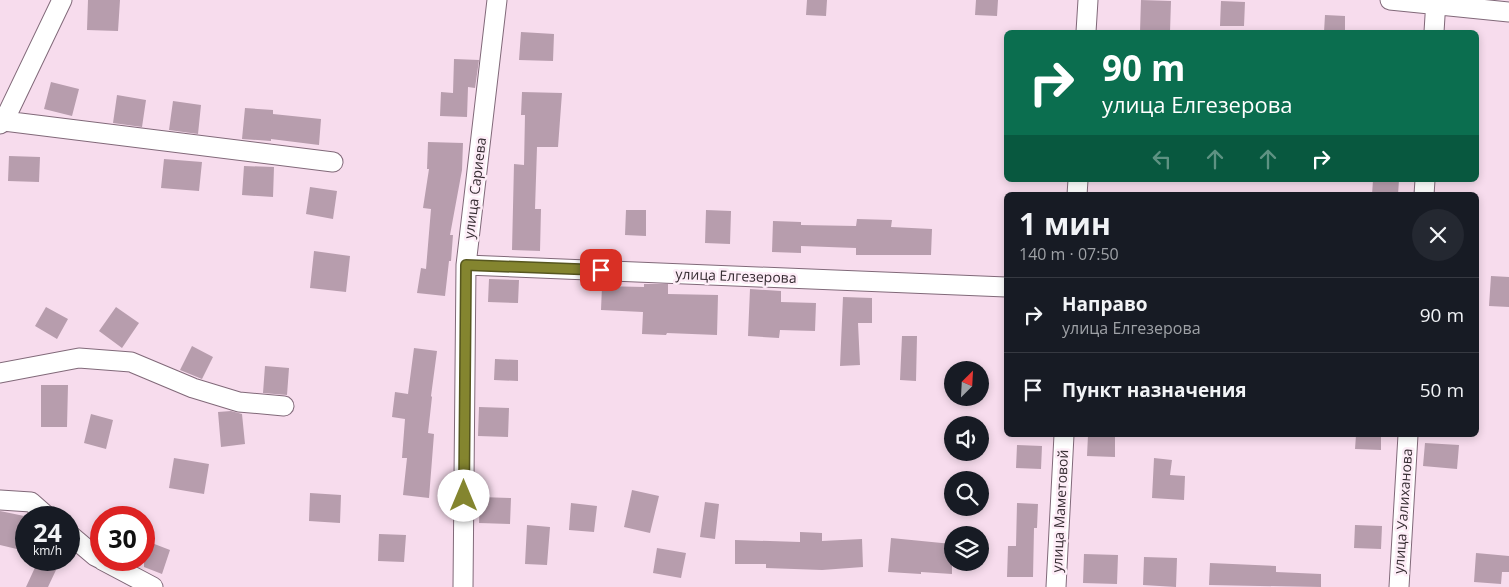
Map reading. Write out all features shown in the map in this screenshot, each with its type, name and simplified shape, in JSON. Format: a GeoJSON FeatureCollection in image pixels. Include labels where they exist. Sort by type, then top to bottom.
{"type":"FeatureCollection","features":[{"type":"Feature","properties":{"kind":"street"},"geometry":{"type":"LineString","coordinates":[[62,0],[2,122],[333,162]]}},
{"type":"Feature","properties":{"kind":"street","name":"улица Сариева"},"geometry":{"type":"LineString","coordinates":[[464,587],[466,265],[497,0]]}},
{"type":"Feature","properties":{"kind":"street"},"geometry":{"type":"LineString","coordinates":[[1086,30],[1088,0]]}},
{"type":"Feature","properties":{"kind":"street"},"geometry":{"type":"LineString","coordinates":[[1390,0],[1436,3],[1509,12]]}},
{"type":"Feature","properties":{"kind":"street"},"geometry":{"type":"LineString","coordinates":[[1434,30],[1436,3]]}},
{"type":"Feature","properties":{"kind":"street","name":"улица Елгезерова"},"geometry":{"type":"LineString","coordinates":[[466,265],[1004,287]]}},
{"type":"Feature","properties":{"kind":"street"},"geometry":{"type":"LineString","coordinates":[[0,374],[79,358],[131,362],[193,388],[239,402],[284,406]]}},
{"type":"Feature","properties":{"kind":"street","name":"улица Маметовой"},"geometry":{"type":"LineString","coordinates":[[1056,587],[1064,437]]}},
{"type":"Feature","properties":{"kind":"street","name":"улица Уалиханова"},"geometry":{"type":"LineString","coordinates":[[1399,587],[1408,437]]}},
{"type":"Feature","properties":{"kind":"street"},"geometry":{"type":"LineString","coordinates":[[0,500],[30,502],[35,506]]}},
{"type":"Feature","properties":{"kind":"street"},"geometry":{"type":"LineString","coordinates":[[80,543],[90,552]]}},
{"type":"Feature","properties":{"kind":"street"},"geometry":{"type":"LineString","coordinates":[[123,571],[153,587]]}},
{"type":"Feature","properties":{"kind":"building"},"geometry":{"type":"Polygon","coordinates":[[[88,0],[120,0],[118,31],[87,30],[88,0]]]}},
{"type":"Feature","properties":{"kind":"building"},"geometry":{"type":"Polygon","coordinates":[[[807,0],[827,0],[826,16],[806,15],[807,0]]]}},
{"type":"Feature","properties":{"kind":"building"},"geometry":{"type":"Polygon","coordinates":[[[976,0],[998,0],[997,16],[975,15],[976,0]]]}},
{"type":"Feature","properties":{"kind":"building"},"geometry":{"type":"Polygon","coordinates":[[[1141,0],[1171,1],[1170,30],[1140,30],[1141,0]]]}},
{"type":"Feature","properties":{"kind":"building"},"geometry":{"type":"Polygon","coordinates":[[[1221,1],[1245,2],[1244,26],[1220,26],[1221,1]]]}},
{"type":"Feature","properties":{"kind":"building"},"geometry":{"type":"Polygon","coordinates":[[[1325,15],[1345,16],[1345,30],[1324,30],[1325,15]]]}},
{"type":"Feature","properties":{"kind":"building"},"geometry":{"type":"Polygon","coordinates":[[[521,32],[554,34],[553,61],[519,60],[521,32]]]}},
{"type":"Feature","properties":{"kind":"building"},"geometry":{"type":"Polygon","coordinates":[[[454,59],[479,60],[475,88],[468,87],[467,117],[440,116],[441,92],[453,93],[454,59]]]}},
{"type":"Feature","properties":{"kind":"building"},"geometry":{"type":"Polygon","coordinates":[[[51,82],[79,89],[72,116],[44,109],[51,82]]]}},
{"type":"Feature","properties":{"kind":"building"},"geometry":{"type":"Polygon","coordinates":[[[522,92],[562,93],[558,147],[537,147],[535,209],[541,209],[540,251],[512,250],[514,164],[524,165],[525,115],[521,115],[522,92]]]}},
{"type":"Feature","properties":{"kind":"building"},"geometry":{"type":"Polygon","coordinates":[[[117,95],[146,100],[142,127],[113,123],[117,95]]]}},
{"type":"Feature","properties":{"kind":"building"},"geometry":{"type":"Polygon","coordinates":[[[173,101],[201,105],[198,134],[169,130],[173,101]]]}},
{"type":"Feature","properties":{"kind":"building"},"geometry":{"type":"Polygon","coordinates":[[[245,108],[273,110],[273,114],[321,119],[319,145],[271,139],[271,141],[242,139],[245,108]]]}},
{"type":"Feature","properties":{"kind":"building"},"geometry":{"type":"Polygon","coordinates":[[[428,142],[463,143],[462,170],[450,235],[453,235],[451,261],[449,261],[445,296],[417,293],[421,268],[426,269],[431,209],[423,208],[429,169],[427,169],[428,142]]]}},
{"type":"Feature","properties":{"kind":"building"},"geometry":{"type":"Polygon","coordinates":[[[9,156],[40,157],[39,182],[8,181],[9,156]]]}},
{"type":"Feature","properties":{"kind":"building"},"geometry":{"type":"Polygon","coordinates":[[[164,159],[202,162],[199,191],[161,188],[164,159]]]}},
{"type":"Feature","properties":{"kind":"building"},"geometry":{"type":"Polygon","coordinates":[[[244,166],[274,167],[273,197],[242,195],[244,166]]]}},
{"type":"Feature","properties":{"kind":"building"},"geometry":{"type":"Polygon","coordinates":[[[1373,182],[1399,182],[1398,192],[1372,192],[1373,182]]]}},
{"type":"Feature","properties":{"kind":"building"},"geometry":{"type":"Polygon","coordinates":[[[310,187],[337,191],[333,219],[306,214],[310,187]]]}},
{"type":"Feature","properties":{"kind":"building"},"geometry":{"type":"Polygon","coordinates":[[[626,210],[646,210],[646,236],[625,235],[626,210]]]}},
{"type":"Feature","properties":{"kind":"building"},"geometry":{"type":"Polygon","coordinates":[[[706,210],[731,211],[730,244],[705,243],[706,210]]]}},
{"type":"Feature","properties":{"kind":"building"},"geometry":{"type":"Polygon","coordinates":[[[857,219],[892,220],[891,227],[932,229],[931,255],[856,255],[856,248],[801,246],[801,253],[772,252],[773,221],[801,222],[801,225],[856,226],[857,219]]]}},
{"type":"Feature","properties":{"kind":"building"},"geometry":{"type":"Polygon","coordinates":[[[314,251],[350,256],[346,292],[310,288],[314,251]]]}},
{"type":"Feature","properties":{"kind":"building"},"geometry":{"type":"Polygon","coordinates":[[[1491,276],[1509,277],[1509,307],[1489,306],[1491,276]]]}},
{"type":"Feature","properties":{"kind":"building"},"geometry":{"type":"Polygon","coordinates":[[[489,279],[519,280],[518,303],[488,302],[489,279]]]}},
{"type":"Feature","properties":{"kind":"building"},"geometry":{"type":"Polygon","coordinates":[[[644,284],[668,284],[668,294],[718,295],[717,335],[642,334],[643,312],[601,310],[602,286],[644,287],[644,284]]]}},
{"type":"Feature","properties":{"kind":"building"},"geometry":{"type":"Polygon","coordinates":[[[750,289],[781,291],[781,302],[816,303],[815,331],[780,330],[779,338],[748,336],[750,289]]]}},
{"type":"Feature","properties":{"kind":"building"},"geometry":{"type":"Polygon","coordinates":[[[843,297],[872,298],[872,323],[858,323],[860,365],[840,366],[843,297]]]}},
{"type":"Feature","properties":{"kind":"building"},"geometry":{"type":"Polygon","coordinates":[[[46,307],[68,319],[57,339],[35,326],[46,307]]]}},
{"type":"Feature","properties":{"kind":"building"},"geometry":{"type":"Polygon","coordinates":[[[116,307],[139,323],[122,348],[99,331],[116,307]]]}},
{"type":"Feature","properties":{"kind":"building"},"geometry":{"type":"Polygon","coordinates":[[[902,336],[917,336],[916,381],[900,380],[902,336]]]}},
{"type":"Feature","properties":{"kind":"building"},"geometry":{"type":"Polygon","coordinates":[[[192,346],[213,357],[202,379],[180,370],[192,346]]]}},
{"type":"Feature","properties":{"kind":"building"},"geometry":{"type":"Polygon","coordinates":[[[414,348],[437,351],[428,433],[434,434],[429,498],[403,495],[407,458],[402,458],[405,419],[392,417],[395,392],[408,394],[414,348]]]}},
{"type":"Feature","properties":{"kind":"building"},"geometry":{"type":"Polygon","coordinates":[[[495,359],[518,360],[518,381],[494,380],[495,359]]]}},
{"type":"Feature","properties":{"kind":"building"},"geometry":{"type":"Polygon","coordinates":[[[265,366],[289,368],[287,395],[263,393],[265,366]]]}},
{"type":"Feature","properties":{"kind":"building"},"geometry":{"type":"Polygon","coordinates":[[[41,385],[68,385],[67,427],[41,427],[41,385]]]}},
{"type":"Feature","properties":{"kind":"building"},"geometry":{"type":"Polygon","coordinates":[[[479,407],[509,408],[508,437],[478,436],[479,407]]]}},
{"type":"Feature","properties":{"kind":"building"},"geometry":{"type":"Polygon","coordinates":[[[231,411],[242,414],[245,444],[221,447],[218,412],[231,411]]]}},
{"type":"Feature","properties":{"kind":"building"},"geometry":{"type":"Polygon","coordinates":[[[91,414],[113,420],[106,449],[84,443],[91,414]]]}},
{"type":"Feature","properties":{"kind":"building"},"geometry":{"type":"Polygon","coordinates":[[[1088,437],[1115,437],[1115,457],[1087,456],[1088,437]]]}},
{"type":"Feature","properties":{"kind":"building"},"geometry":{"type":"Polygon","coordinates":[[[1356,437],[1381,437],[1381,450],[1355,449],[1356,437]]]}},
{"type":"Feature","properties":{"kind":"building"},"geometry":{"type":"Polygon","coordinates":[[[1425,443],[1459,445],[1457,469],[1423,466],[1425,443]]]}},
{"type":"Feature","properties":{"kind":"building"},"geometry":{"type":"Polygon","coordinates":[[[1017,445],[1042,446],[1041,469],[1016,468],[1017,445]]]}},
{"type":"Feature","properties":{"kind":"building"},"geometry":{"type":"Polygon","coordinates":[[[174,458],[209,464],[204,494],[169,488],[174,458]]]}},
{"type":"Feature","properties":{"kind":"building"},"geometry":{"type":"Polygon","coordinates":[[[1154,458],[1172,460],[1170,475],[1185,476],[1184,500],[1152,498],[1154,458]]]}},
{"type":"Feature","properties":{"kind":"building"},"geometry":{"type":"Polygon","coordinates":[[[632,490],[659,496],[650,533],[624,527],[632,490]]]}},
{"type":"Feature","properties":{"kind":"building"},"geometry":{"type":"Polygon","coordinates":[[[310,493],[341,495],[340,523],[309,521],[310,493]]]}},
{"type":"Feature","properties":{"kind":"building"},"geometry":{"type":"Polygon","coordinates":[[[480,497],[511,498],[510,524],[479,523],[480,497]]]}},
{"type":"Feature","properties":{"kind":"building"},"geometry":{"type":"Polygon","coordinates":[[[705,502],[719,504],[715,539],[700,537],[705,502]]]}},
{"type":"Feature","properties":{"kind":"building"},"geometry":{"type":"Polygon","coordinates":[[[571,503],[597,506],[594,532],[569,530],[571,503]]]}},
{"type":"Feature","properties":{"kind":"building"},"geometry":{"type":"Polygon","coordinates":[[[1017,503],[1038,504],[1037,528],[1034,528],[1033,577],[1007,577],[1008,546],[1016,546],[1017,503]]]}},
{"type":"Feature","properties":{"kind":"building"},"geometry":{"type":"Polygon","coordinates":[[[0,511],[15,514],[15,549],[0,545],[0,511]]]}},
{"type":"Feature","properties":{"kind":"building"},"geometry":{"type":"Polygon","coordinates":[[[527,525],[550,527],[547,565],[525,564],[527,525]]]}},
{"type":"Feature","properties":{"kind":"building"},"geometry":{"type":"Polygon","coordinates":[[[1355,525],[1382,526],[1381,549],[1354,548],[1355,525]]]}},
{"type":"Feature","properties":{"kind":"building"},"geometry":{"type":"Polygon","coordinates":[[[800,532],[822,533],[822,541],[862,539],[863,567],[822,570],[766,568],[766,564],[735,564],[735,540],[800,542],[800,532]]]}},
{"type":"Feature","properties":{"kind":"building"},"geometry":{"type":"Polygon","coordinates":[[[379,534],[406,535],[404,562],[378,561],[379,534]]]}},
{"type":"Feature","properties":{"kind":"building"},"geometry":{"type":"Polygon","coordinates":[[[891,538],[944,543],[944,571],[952,571],[952,574],[921,572],[921,574],[888,572],[891,538]]]}},
{"type":"Feature","properties":{"kind":"building"},"geometry":{"type":"Polygon","coordinates":[[[155,544],[170,550],[162,574],[154,571],[155,544]]]}},
{"type":"Feature","properties":{"kind":"building"},"geometry":{"type":"Polygon","coordinates":[[[657,548],[686,553],[681,578],[653,573],[657,548]]]}},
{"type":"Feature","properties":{"kind":"building"},"geometry":{"type":"Polygon","coordinates":[[[1476,553],[1509,556],[1509,572],[1502,572],[1501,584],[1474,582],[1476,553]]]}},
{"type":"Feature","properties":{"kind":"building"},"geometry":{"type":"Polygon","coordinates":[[[1084,554],[1118,555],[1117,584],[1083,583],[1084,554]]]}},
{"type":"Feature","properties":{"kind":"building"},"geometry":{"type":"Polygon","coordinates":[[[1144,557],[1177,558],[1176,587],[1143,585],[1144,557]]]}},
{"type":"Feature","properties":{"kind":"building"},"geometry":{"type":"Polygon","coordinates":[[[1210,563],[1276,566],[1276,572],[1321,574],[1321,587],[1209,585],[1210,563]]]}},
{"type":"Feature","properties":{"kind":"building"},"geometry":{"type":"Polygon","coordinates":[[[33,571],[56,571],[48,587],[26,587],[33,571]]]}},
{"type":"Feature","properties":{"kind":"route"},"geometry":{"type":"LineString","coordinates":[[464,496],[466,265],[601,270]]}}]}
